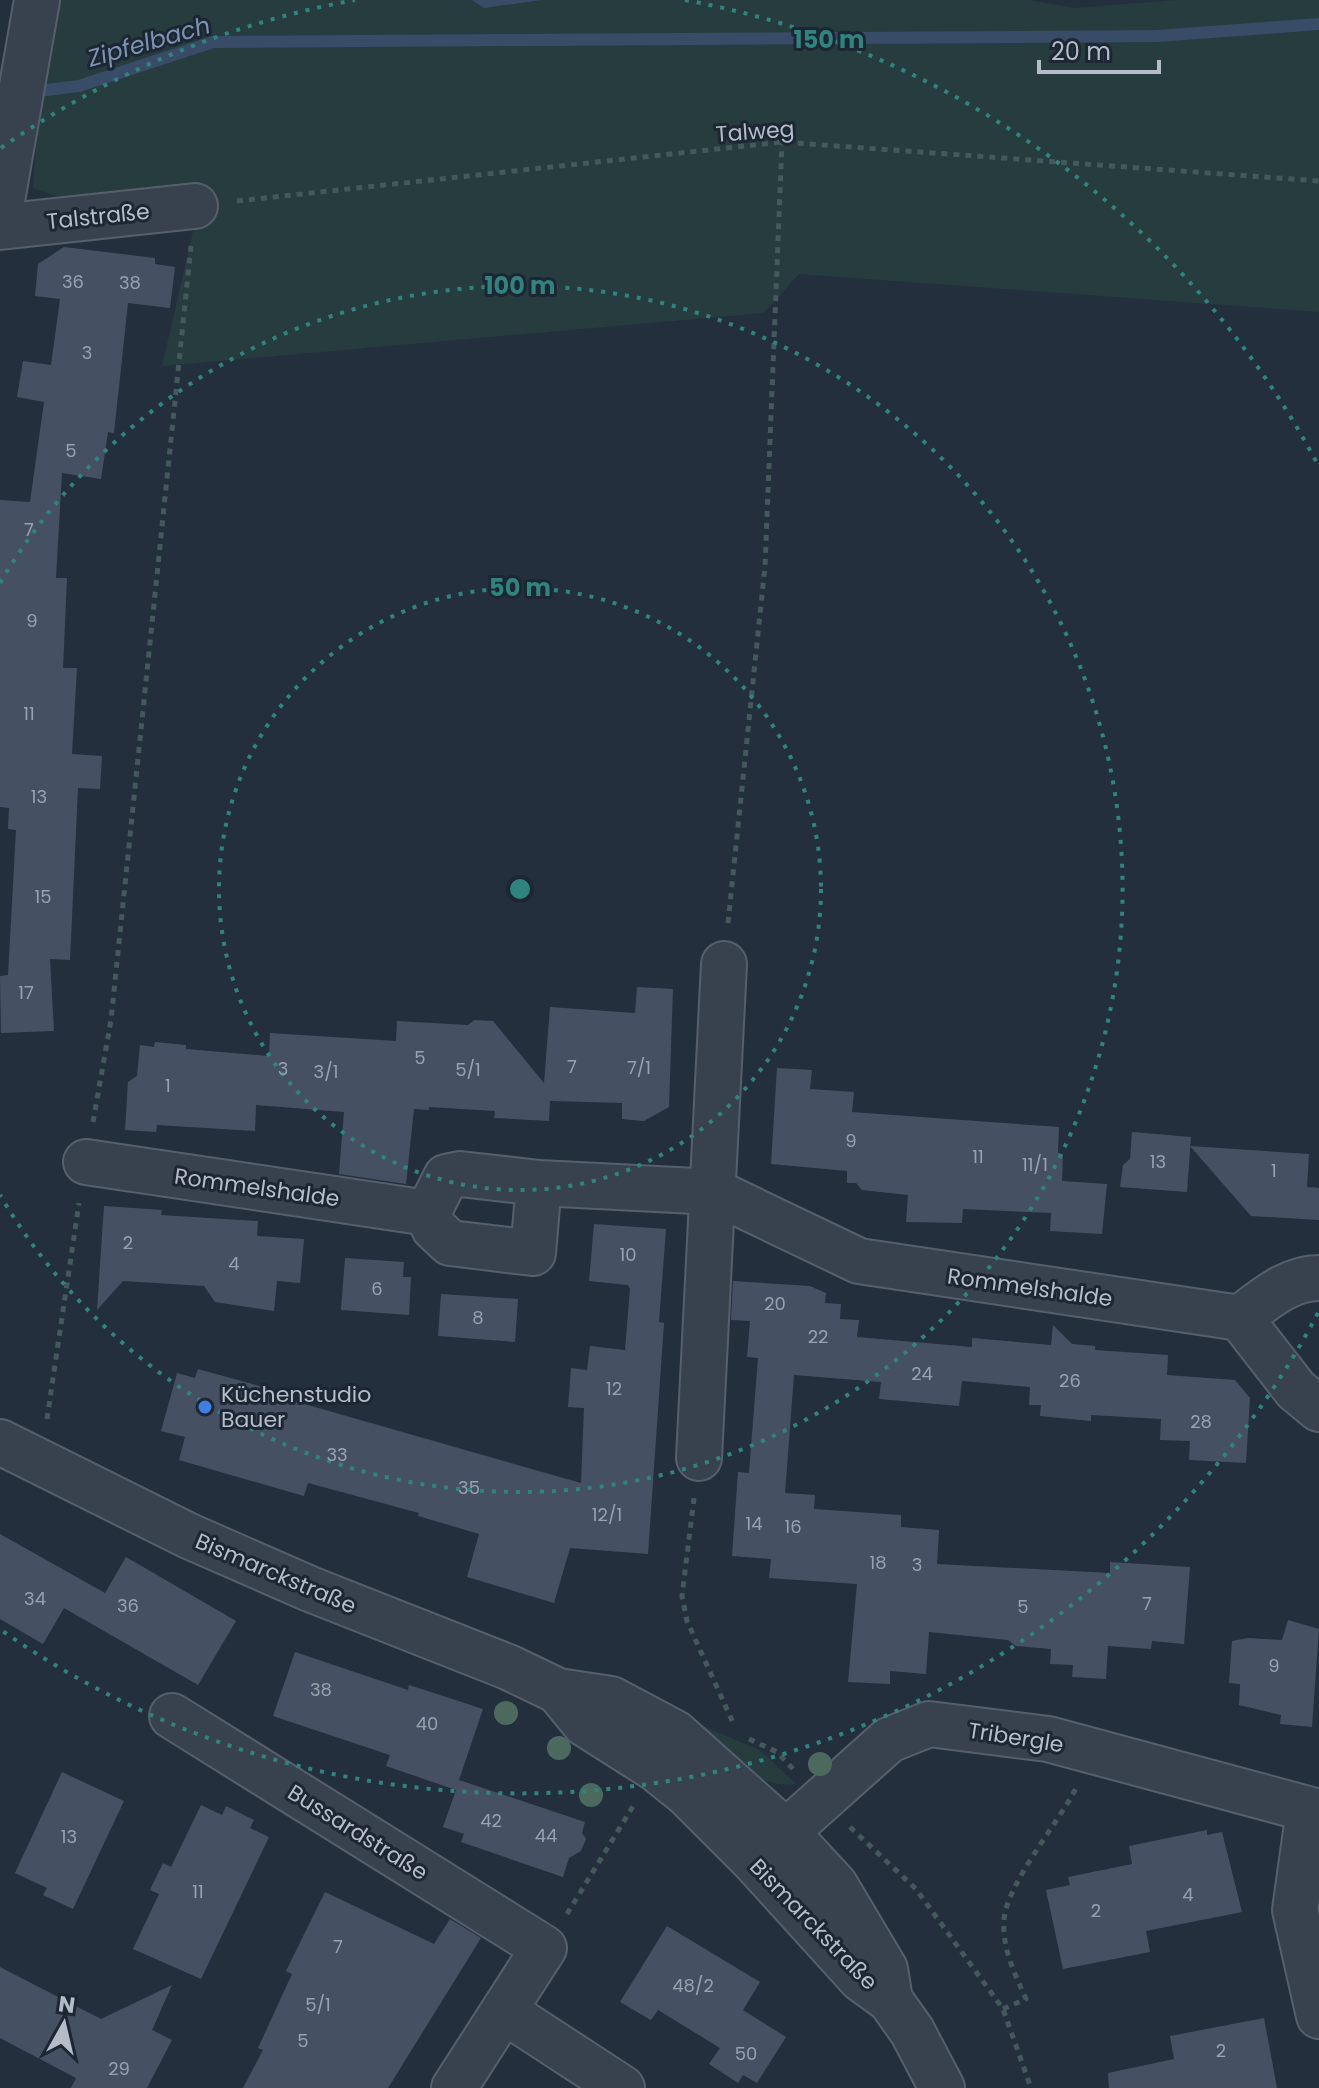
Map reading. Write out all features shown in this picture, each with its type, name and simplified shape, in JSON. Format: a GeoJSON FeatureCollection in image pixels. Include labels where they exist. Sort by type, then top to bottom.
{"type":"FeatureCollection","features":[{"type":"Feature","properties":{"kind":"street"},"geometry":{"type":"LineString","coordinates":[[0,212],[36,3]]}},
{"type":"Feature","properties":{"kind":"street","name":"Talstraße"},"geometry":{"type":"LineString","coordinates":[[0,227],[195,206]]}},
{"type":"Feature","properties":{"kind":"street"},"geometry":{"type":"LineString","coordinates":[[699,1458],[715,1192],[724,964]]}},
{"type":"Feature","properties":{"kind":"street","name":"Rommelshalde"},"geometry":{"type":"LineString","coordinates":[[86,1162],[428,1213],[446,1177],[460,1174],[539,1183],[715,1192],[859,1261],[1240,1318]]}},
{"type":"Feature","properties":{"kind":"street"},"geometry":{"type":"LineString","coordinates":[[428,1213],[434,1228],[450,1243],[533,1253],[539,1183]]}},
{"type":"Feature","properties":{"kind":"street"},"geometry":{"type":"LineString","coordinates":[[1319,1278],[1307,1278],[1281,1288],[1240,1318],[1296,1390],[1319,1409]]}},
{"type":"Feature","properties":{"kind":"street","name":"Bismarckstraße"},"geometry":{"type":"LineString","coordinates":[[16,1451],[189,1536],[558,1691],[611,1699],[675,1733],[786,1832],[835,1885],[885,1969],[890,2000]]}},
{"type":"Feature","properties":{"kind":"street","name":"Bismarckstraße"},"geometry":{"type":"LineString","coordinates":[[558,1691],[585,1724],[656,1769],[754,1861],[861,1979],[890,2000],[912,2031],[942,2088]]}},
{"type":"Feature","properties":{"kind":"street","name":"Bussardstraße"},"geometry":{"type":"LineString","coordinates":[[172,1716],[544,1948]]}},
{"type":"Feature","properties":{"kind":"street","name":"Tribergle"},"geometry":{"type":"LineString","coordinates":[[754,1861],[889,1740],[929,1724],[1048,1739],[1314,1811]]}},
{"type":"Feature","properties":{"kind":"street"},"geometry":{"type":"LineString","coordinates":[[1314,1811],[1295,1910],[1319,2016]]}},
{"type":"Feature","properties":{"kind":"street"},"geometry":{"type":"LineString","coordinates":[[454,2088],[544,1948]]}},
{"type":"Feature","properties":{"kind":"street"},"geometry":{"type":"LineString","coordinates":[[504,2011],[622,2088]]}},
{"type":"Feature","properties":{"kind":"path","name":"Talweg"},"geometry":{"type":"LineString","coordinates":[[195,206],[782,142],[1319,181]]}},
{"type":"Feature","properties":{"kind":"path"},"geometry":{"type":"LineString","coordinates":[[724,964],[765,566],[782,142]]}},
{"type":"Feature","properties":{"kind":"path"},"geometry":{"type":"LineString","coordinates":[[16,1451],[43,1448],[113,1005],[195,206]]}},
{"type":"Feature","properties":{"kind":"path"},"geometry":{"type":"LineString","coordinates":[[699,1458],[682,1596],[692,1633],[738,1733]]}},
{"type":"Feature","properties":{"kind":"path"},"geometry":{"type":"LineString","coordinates":[[1003,2009],[1026,1999],[1008,1957],[1004,1918],[1034,1853],[1060,1817],[1093,1751]]}},
{"type":"Feature","properties":{"kind":"path"},"geometry":{"type":"LineString","coordinates":[[544,1948],[656,1769]]}},
{"type":"Feature","properties":{"kind":"path"},"geometry":{"type":"LineString","coordinates":[[824,1798],[916,1889],[1003,2009],[1031,2088]]}},
{"type":"Feature","properties":{"kind":"green space"},"geometry":{"type":"Polygon","coordinates":[[[47,0],[1029,0],[1075,8],[1177,0],[1319,0],[1319,312],[799,274],[764,313],[162,366],[202,193],[74,202],[33,188],[47,0]]]}},
{"type":"Feature","properties":{"kind":"green space"},"geometry":{"type":"Polygon","coordinates":[[[700,1725],[760,1750],[796,1784],[781,1784],[754,1776],[696,1730],[700,1725]]]}},
{"type":"Feature","properties":{"kind":"water"},"geometry":{"type":"Polygon","coordinates":[[[472,0],[541,0],[484,8],[472,0]]]}},
{"type":"Feature","properties":{"kind":"building"},"geometry":{"type":"Polygon","coordinates":[[[64,247],[155,258],[155,264],[175,267],[170,308],[128,303],[114,433],[108,432],[101,479],[62,473],[56,578],[67,578],[63,668],[77,668],[72,754],[102,756],[100,789],[78,788],[70,960],[50,959],[54,1031],[1,1033],[0,976],[8,975],[16,830],[8,829],[9,808],[0,807],[0,500],[30,502],[44,402],[17,397],[23,361],[51,365],[60,299],[35,296],[38,264],[64,247]]]}},
{"type":"Feature","properties":{"kind":"building"},"geometry":{"type":"Polygon","coordinates":[[[637,987],[673,989],[669,1107],[644,1121],[622,1119],[622,1103],[550,1101],[549,1121],[494,1118],[495,1111],[414,1109],[406,1184],[339,1174],[344,1112],[256,1105],[255,1131],[157,1125],[156,1132],[125,1130],[128,1082],[137,1076],[140,1045],[154,1047],[155,1042],[186,1045],[186,1049],[269,1056],[270,1033],[396,1041],[397,1021],[468,1025],[474,1020],[493,1021],[544,1083],[550,1007],[635,1013],[637,987]]]}},
{"type":"Feature","properties":{"kind":"building"},"geometry":{"type":"Polygon","coordinates":[[[777,1068],[812,1070],[810,1089],[854,1092],[852,1112],[1059,1127],[1058,1153],[1063,1154],[1062,1181],[1107,1184],[1102,1234],[1050,1231],[1051,1213],[963,1209],[962,1223],[906,1222],[908,1195],[862,1190],[856,1183],[847,1183],[847,1171],[771,1164],[777,1068]]]}},
{"type":"Feature","properties":{"kind":"building"},"geometry":{"type":"Polygon","coordinates":[[[1132,1132],[1191,1137],[1187,1192],[1120,1187],[1123,1165],[1130,1159],[1132,1132]]]}},
{"type":"Feature","properties":{"kind":"building"},"geometry":{"type":"Polygon","coordinates":[[[1190,1146],[1309,1154],[1307,1187],[1319,1188],[1319,1220],[1251,1216],[1190,1146]]]}},
{"type":"Feature","properties":{"kind":"building"},"geometry":{"type":"Polygon","coordinates":[[[104,1206],[162,1210],[161,1215],[258,1221],[257,1236],[304,1239],[300,1283],[277,1281],[274,1311],[215,1302],[204,1286],[123,1281],[97,1310],[104,1206]]]}},
{"type":"Feature","properties":{"kind":"building"},"geometry":{"type":"Polygon","coordinates":[[[594,1224],[666,1229],[659,1322],[664,1323],[648,1554],[570,1548],[554,1603],[467,1577],[479,1534],[418,1516],[419,1513],[308,1483],[304,1496],[179,1460],[185,1437],[161,1431],[177,1373],[195,1378],[198,1369],[281,1392],[280,1397],[581,1483],[584,1408],[568,1407],[571,1368],[587,1370],[590,1346],[625,1350],[630,1289],[628,1285],[589,1281],[594,1224]]]}},
{"type":"Feature","properties":{"kind":"building"},"geometry":{"type":"Polygon","coordinates":[[[345,1258],[404,1262],[403,1277],[411,1277],[409,1315],[341,1310],[345,1258]]]}},
{"type":"Feature","properties":{"kind":"building"},"geometry":{"type":"Polygon","coordinates":[[[733,1281],[810,1286],[826,1293],[825,1303],[841,1304],[840,1319],[859,1320],[857,1337],[972,1347],[972,1338],[1051,1345],[1053,1325],[1072,1344],[1095,1346],[1095,1350],[1168,1355],[1167,1375],[1235,1380],[1250,1398],[1246,1463],[1189,1460],[1190,1441],[1160,1440],[1161,1419],[1091,1415],[1091,1421],[1040,1416],[1041,1405],[1029,1405],[1030,1387],[962,1381],[959,1406],[879,1399],[881,1382],[794,1375],[785,1493],[815,1495],[814,1509],[901,1515],[901,1527],[939,1530],[937,1564],[1110,1573],[1110,1562],[1190,1567],[1184,1644],[1152,1641],[1151,1649],[1108,1646],[1106,1679],[1072,1677],[1073,1665],[1050,1664],[1051,1649],[1016,1646],[1008,1640],[929,1632],[926,1674],[890,1671],[890,1684],[848,1682],[857,1584],[769,1578],[771,1559],[732,1556],[738,1472],[749,1473],[758,1358],[747,1357],[750,1321],[731,1320],[733,1281]]]}},
{"type":"Feature","properties":{"kind":"building"},"geometry":{"type":"Polygon","coordinates":[[[441,1294],[518,1299],[515,1342],[438,1336],[441,1294]]]}},
{"type":"Feature","properties":{"kind":"building"},"geometry":{"type":"Polygon","coordinates":[[[0,1534],[105,1593],[126,1557],[236,1621],[198,1685],[64,1608],[43,1644],[0,1619],[0,1534]]]}},
{"type":"Feature","properties":{"kind":"building"},"geometry":{"type":"Polygon","coordinates":[[[1288,1620],[1319,1629],[1312,1727],[1280,1724],[1281,1715],[1239,1705],[1240,1684],[1229,1683],[1232,1641],[1248,1638],[1282,1640],[1288,1620]]]}},
{"type":"Feature","properties":{"kind":"building"},"geometry":{"type":"Polygon","coordinates":[[[295,1652],[408,1690],[409,1685],[483,1709],[459,1780],[585,1822],[582,1833],[586,1839],[581,1851],[569,1858],[563,1877],[461,1842],[464,1834],[443,1827],[456,1790],[386,1766],[390,1755],[273,1716],[295,1652]]]}},
{"type":"Feature","properties":{"kind":"building"},"geometry":{"type":"Polygon","coordinates":[[[62,1772],[124,1801],[73,1909],[43,1895],[47,1888],[15,1873],[62,1772]]]}},
{"type":"Feature","properties":{"kind":"building"},"geometry":{"type":"Polygon","coordinates":[[[201,1805],[222,1815],[226,1806],[254,1820],[250,1828],[269,1837],[201,1979],[133,1949],[159,1894],[150,1890],[163,1863],[171,1867],[201,1805]]]}},
{"type":"Feature","properties":{"kind":"building"},"geometry":{"type":"Polygon","coordinates":[[[1207,1830],[1207,1835],[1222,1832],[1242,1912],[1146,1931],[1150,1952],[1063,1969],[1046,1890],[1070,1885],[1068,1877],[1132,1864],[1129,1846],[1207,1830]]]}},
{"type":"Feature","properties":{"kind":"building"},"geometry":{"type":"Polygon","coordinates":[[[325,1892],[434,1944],[450,1919],[481,1938],[388,2088],[243,2088],[263,2050],[258,2048],[292,1974],[286,1971],[325,1892]]]}},
{"type":"Feature","properties":{"kind":"building"},"geometry":{"type":"Polygon","coordinates":[[[667,1926],[760,1982],[743,2010],[786,2037],[757,2083],[743,2075],[738,2083],[709,2064],[720,2048],[658,2010],[651,2020],[620,2002],[667,1926]]]}},
{"type":"Feature","properties":{"kind":"building"},"geometry":{"type":"Polygon","coordinates":[[[0,1967],[101,2019],[172,1985],[152,2030],[172,2040],[147,2088],[71,2088],[76,2078],[0,2038],[0,1967]]]}},
{"type":"Feature","properties":{"kind":"building"},"geometry":{"type":"Polygon","coordinates":[[[1264,2018],[1277,2088],[1109,2088],[1108,2073],[1174,2059],[1170,2036],[1264,2018]]]}},
{"type":"Feature","properties":{"kind":"waterway","name":"Zipfelbach"},"geometry":{"type":"LineString","coordinates":[[30,92],[79,86],[213,42],[1157,36],[1319,24]]}},
{"type":"Feature","properties":{"kind":"place","name":"Küchenstudio Bauer"},"geometry":{"type":"Point","coordinates":[205,1407]}}]}
